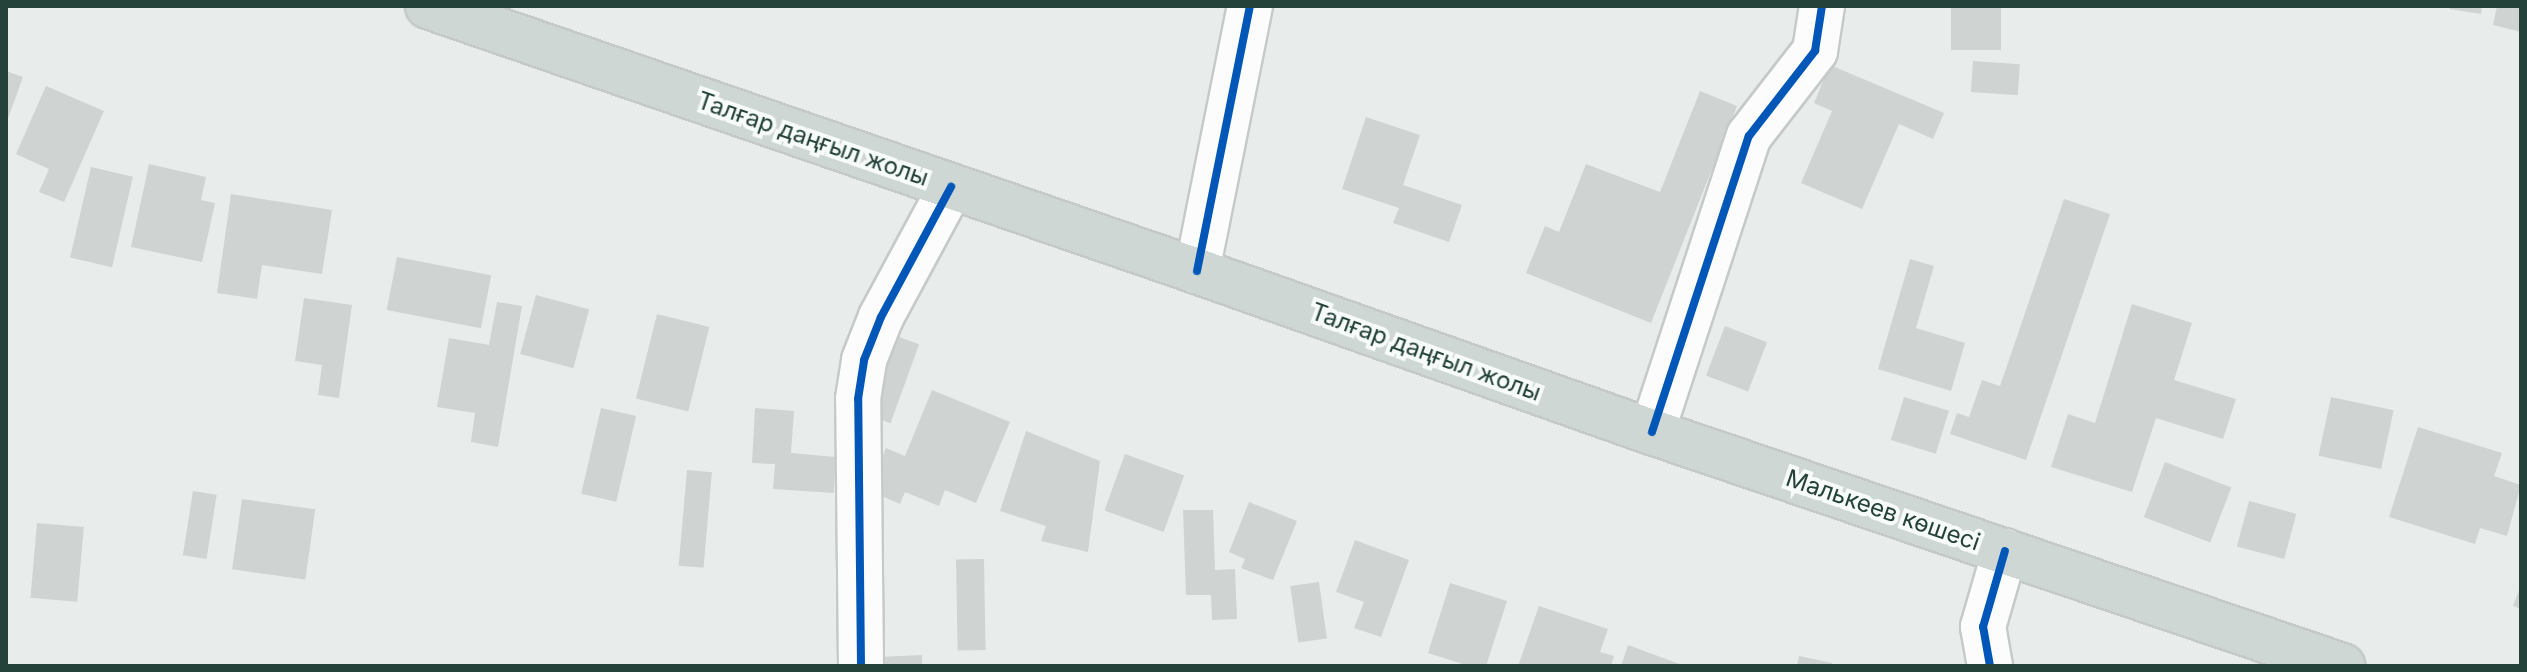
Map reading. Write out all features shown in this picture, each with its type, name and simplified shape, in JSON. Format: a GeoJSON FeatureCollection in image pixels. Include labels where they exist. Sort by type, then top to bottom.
{"type":"FeatureCollection","features":[{"type":"Feature","properties":{"kind":"main road","name":"Талғар даңғыл жолы"},"geometry":{"type":"LineString","coordinates":[[428,6],[1197,271],[1652,432]]}},
{"type":"Feature","properties":{"kind":"main road","name":"Малькеев көшесі"},"geometry":{"type":"LineString","coordinates":[[1652,432],[2342,666]]}},
{"type":"Feature","properties":{"kind":"street"},"geometry":{"type":"LineString","coordinates":[[1197,271],[1250,6]]}},
{"type":"Feature","properties":{"kind":"street"},"geometry":{"type":"LineString","coordinates":[[1652,432],[1749,136],[1815,51],[1822,6]]}},
{"type":"Feature","properties":{"kind":"street"},"geometry":{"type":"LineString","coordinates":[[861,666],[858,399],[864,360],[881,317],[951,187]]}},
{"type":"Feature","properties":{"kind":"street"},"geometry":{"type":"LineString","coordinates":[[1990,666],[1983,627],[2005,551]]}},
{"type":"Feature","properties":{"kind":"building"},"geometry":{"type":"Polygon","coordinates":[[[1951,6],[2001,6],[2001,50],[1951,50],[1951,6]]]}},
{"type":"Feature","properties":{"kind":"building"},"geometry":{"type":"Polygon","coordinates":[[[2450,6],[2482,6],[2481,14],[2449,9],[2450,6]]]}},
{"type":"Feature","properties":{"kind":"building"},"geometry":{"type":"Polygon","coordinates":[[[2497,6],[2521,6],[2521,32],[2493,25],[2497,6]]]}},
{"type":"Feature","properties":{"kind":"building"},"geometry":{"type":"Polygon","coordinates":[[[1973,61],[2020,64],[2018,95],[1971,92],[1973,61]]]}},
{"type":"Feature","properties":{"kind":"building"},"geometry":{"type":"Polygon","coordinates":[[[1830,65],[1944,113],[1933,139],[1899,124],[1862,209],[1801,183],[1832,111],[1814,103],[1830,65]]]}},
{"type":"Feature","properties":{"kind":"building"},"geometry":{"type":"Polygon","coordinates":[[[6,71],[23,77],[6,124],[6,71]]]}},
{"type":"Feature","properties":{"kind":"building"},"geometry":{"type":"Polygon","coordinates":[[[46,86],[104,111],[64,202],[39,192],[49,169],[16,154],[46,86]]]}},
{"type":"Feature","properties":{"kind":"building"},"geometry":{"type":"Polygon","coordinates":[[[1700,91],[1737,106],[1651,323],[1526,273],[1545,226],[1559,232],[1586,164],[1660,192],[1700,91]]]}},
{"type":"Feature","properties":{"kind":"building"},"geometry":{"type":"Polygon","coordinates":[[[1366,117],[1420,135],[1403,185],[1462,205],[1449,242],[1393,223],[1399,208],[1342,189],[1366,117]]]}},
{"type":"Feature","properties":{"kind":"building"},"geometry":{"type":"Polygon","coordinates":[[[149,164],[206,177],[201,200],[215,203],[202,262],[131,247],[149,164]]]}},
{"type":"Feature","properties":{"kind":"building"},"geometry":{"type":"Polygon","coordinates":[[[91,167],[133,177],[112,267],[70,258],[91,167]]]}},
{"type":"Feature","properties":{"kind":"building"},"geometry":{"type":"Polygon","coordinates":[[[231,194],[332,210],[322,274],[262,265],[257,299],[217,293],[231,194]]]}},
{"type":"Feature","properties":{"kind":"building"},"geometry":{"type":"Polygon","coordinates":[[[2064,199],[2110,214],[2026,460],[1950,434],[1957,413],[1969,417],[1982,380],[2000,386],[2064,199]]]}},
{"type":"Feature","properties":{"kind":"building"},"geometry":{"type":"Polygon","coordinates":[[[397,257],[491,275],[481,328],[387,310],[397,257]]]}},
{"type":"Feature","properties":{"kind":"building"},"geometry":{"type":"Polygon","coordinates":[[[1910,259],[1934,266],[1916,328],[1965,343],[1951,391],[1878,369],[1910,259]]]}},
{"type":"Feature","properties":{"kind":"building"},"geometry":{"type":"Polygon","coordinates":[[[536,295],[589,309],[573,368],[520,354],[536,295]]]}},
{"type":"Feature","properties":{"kind":"building"},"geometry":{"type":"Polygon","coordinates":[[[304,298],[352,305],[339,398],[318,395],[322,365],[295,361],[304,298]]]}},
{"type":"Feature","properties":{"kind":"building"},"geometry":{"type":"Polygon","coordinates":[[[497,302],[522,306],[498,447],[471,442],[475,413],[437,407],[449,338],[489,345],[497,302]]]}},
{"type":"Feature","properties":{"kind":"building"},"geometry":{"type":"Polygon","coordinates":[[[2132,304],[2192,323],[2174,380],[2236,399],[2223,439],[2156,418],[2132,492],[2051,467],[2068,414],[2095,423],[2132,304]]]}},
{"type":"Feature","properties":{"kind":"building"},"geometry":{"type":"Polygon","coordinates":[[[657,314],[709,327],[688,411],[636,398],[657,314]]]}},
{"type":"Feature","properties":{"kind":"building"},"geometry":{"type":"Polygon","coordinates":[[[1725,326],[1767,342],[1748,392],[1706,375],[1725,326]]]}},
{"type":"Feature","properties":{"kind":"building"},"geometry":{"type":"Polygon","coordinates":[[[891,334],[919,344],[890,423],[862,413],[891,334]]]}},
{"type":"Feature","properties":{"kind":"building"},"geometry":{"type":"Polygon","coordinates":[[[932,390],[1010,422],[976,503],[945,490],[939,506],[905,492],[900,504],[868,490],[886,448],[905,456],[932,390]]]}},
{"type":"Feature","properties":{"kind":"building"},"geometry":{"type":"Polygon","coordinates":[[[1904,397],[1949,411],[1936,454],[1891,440],[1904,397]]]}},
{"type":"Feature","properties":{"kind":"building"},"geometry":{"type":"Polygon","coordinates":[[[2331,397],[2394,410],[2381,469],[2319,456],[2331,397]]]}},
{"type":"Feature","properties":{"kind":"building"},"geometry":{"type":"Polygon","coordinates":[[[601,408],[636,416],[616,502],[581,494],[601,408]]]}},
{"type":"Feature","properties":{"kind":"building"},"geometry":{"type":"Polygon","coordinates":[[[755,408],[794,411],[791,453],[836,457],[834,493],[773,489],[775,464],[752,463],[755,408]]]}},
{"type":"Feature","properties":{"kind":"building"},"geometry":{"type":"Polygon","coordinates":[[[2418,427],[2502,453],[2494,476],[2521,485],[2507,536],[2480,528],[2475,544],[2389,517],[2418,427]]]}},
{"type":"Feature","properties":{"kind":"building"},"geometry":{"type":"Polygon","coordinates":[[[1026,431],[1100,461],[1088,552],[1041,541],[1046,526],[1000,511],[1026,431]]]}},
{"type":"Feature","properties":{"kind":"building"},"geometry":{"type":"Polygon","coordinates":[[[1125,454],[1184,476],[1164,532],[1104,510],[1125,454]]]}},
{"type":"Feature","properties":{"kind":"building"},"geometry":{"type":"Polygon","coordinates":[[[2165,462],[2231,487],[2210,543],[2144,517],[2165,462]]]}},
{"type":"Feature","properties":{"kind":"building"},"geometry":{"type":"Polygon","coordinates":[[[687,470],[712,472],[704,568],[679,566],[687,470]]]}},
{"type":"Feature","properties":{"kind":"building"},"geometry":{"type":"Polygon","coordinates":[[[193,491],[217,495],[207,559],[183,555],[193,491]]]}},
{"type":"Feature","properties":{"kind":"building"},"geometry":{"type":"Polygon","coordinates":[[[242,499],[315,509],[305,580],[232,569],[242,499]]]}},
{"type":"Feature","properties":{"kind":"building"},"geometry":{"type":"Polygon","coordinates":[[[2249,501],[2296,514],[2284,559],[2237,546],[2249,501]]]}},
{"type":"Feature","properties":{"kind":"building"},"geometry":{"type":"Polygon","coordinates":[[[1249,502],[1297,521],[1273,580],[1241,568],[1245,559],[1229,552],[1249,502]]]}},
{"type":"Feature","properties":{"kind":"building"},"geometry":{"type":"Polygon","coordinates":[[[1183,510],[1213,510],[1215,570],[1235,569],[1237,619],[1212,620],[1211,595],[1186,595],[1183,510]]]}},
{"type":"Feature","properties":{"kind":"building"},"geometry":{"type":"Polygon","coordinates":[[[37,523],[84,527],[77,602],[30,598],[37,523]]]}},
{"type":"Feature","properties":{"kind":"building"},"geometry":{"type":"Polygon","coordinates":[[[1355,540],[1409,560],[1381,637],[1354,628],[1364,602],[1336,592],[1355,540]]]}},
{"type":"Feature","properties":{"kind":"building"},"geometry":{"type":"Polygon","coordinates":[[[956,559],[984,559],[986,650],[958,650],[956,559]]]}},
{"type":"Feature","properties":{"kind":"building"},"geometry":{"type":"Polygon","coordinates":[[[1319,582],[1327,638],[1298,642],[1290,586],[1319,582]]]}},
{"type":"Feature","properties":{"kind":"building"},"geometry":{"type":"Polygon","coordinates":[[[1450,583],[1507,601],[1486,666],[1469,666],[1428,653],[1450,583]]]}},
{"type":"Feature","properties":{"kind":"building"},"geometry":{"type":"Polygon","coordinates":[[[2521,585],[2521,609],[2513,606],[2521,585]]]}},
{"type":"Feature","properties":{"kind":"building"},"geometry":{"type":"Polygon","coordinates":[[[1539,606],[1608,629],[1600,652],[1614,656],[1611,666],[1518,666],[1539,606]]]}},
{"type":"Feature","properties":{"kind":"building"},"geometry":{"type":"Polygon","coordinates":[[[1628,645],[1685,666],[1621,666],[1628,645]]]}},
{"type":"Feature","properties":{"kind":"building"},"geometry":{"type":"Polygon","coordinates":[[[922,655],[922,666],[879,666],[878,657],[922,655]]]}},
{"type":"Feature","properties":{"kind":"building"},"geometry":{"type":"Polygon","coordinates":[[[1799,656],[1832,663],[1832,666],[1797,666],[1799,656]]]}},
{"type":"Feature","properties":{"kind":"cycle path"},"geometry":{"type":"LineString","coordinates":[[1197,271],[1250,6]]}},
{"type":"Feature","properties":{"kind":"cycle path"},"geometry":{"type":"LineString","coordinates":[[1652,432],[1749,136],[1815,51],[1822,6]]}},
{"type":"Feature","properties":{"kind":"cycle path"},"geometry":{"type":"LineString","coordinates":[[861,666],[858,399],[864,360],[881,317],[951,187]]}},
{"type":"Feature","properties":{"kind":"cycle path"},"geometry":{"type":"LineString","coordinates":[[1990,666],[1983,627],[2005,551]]}}]}
